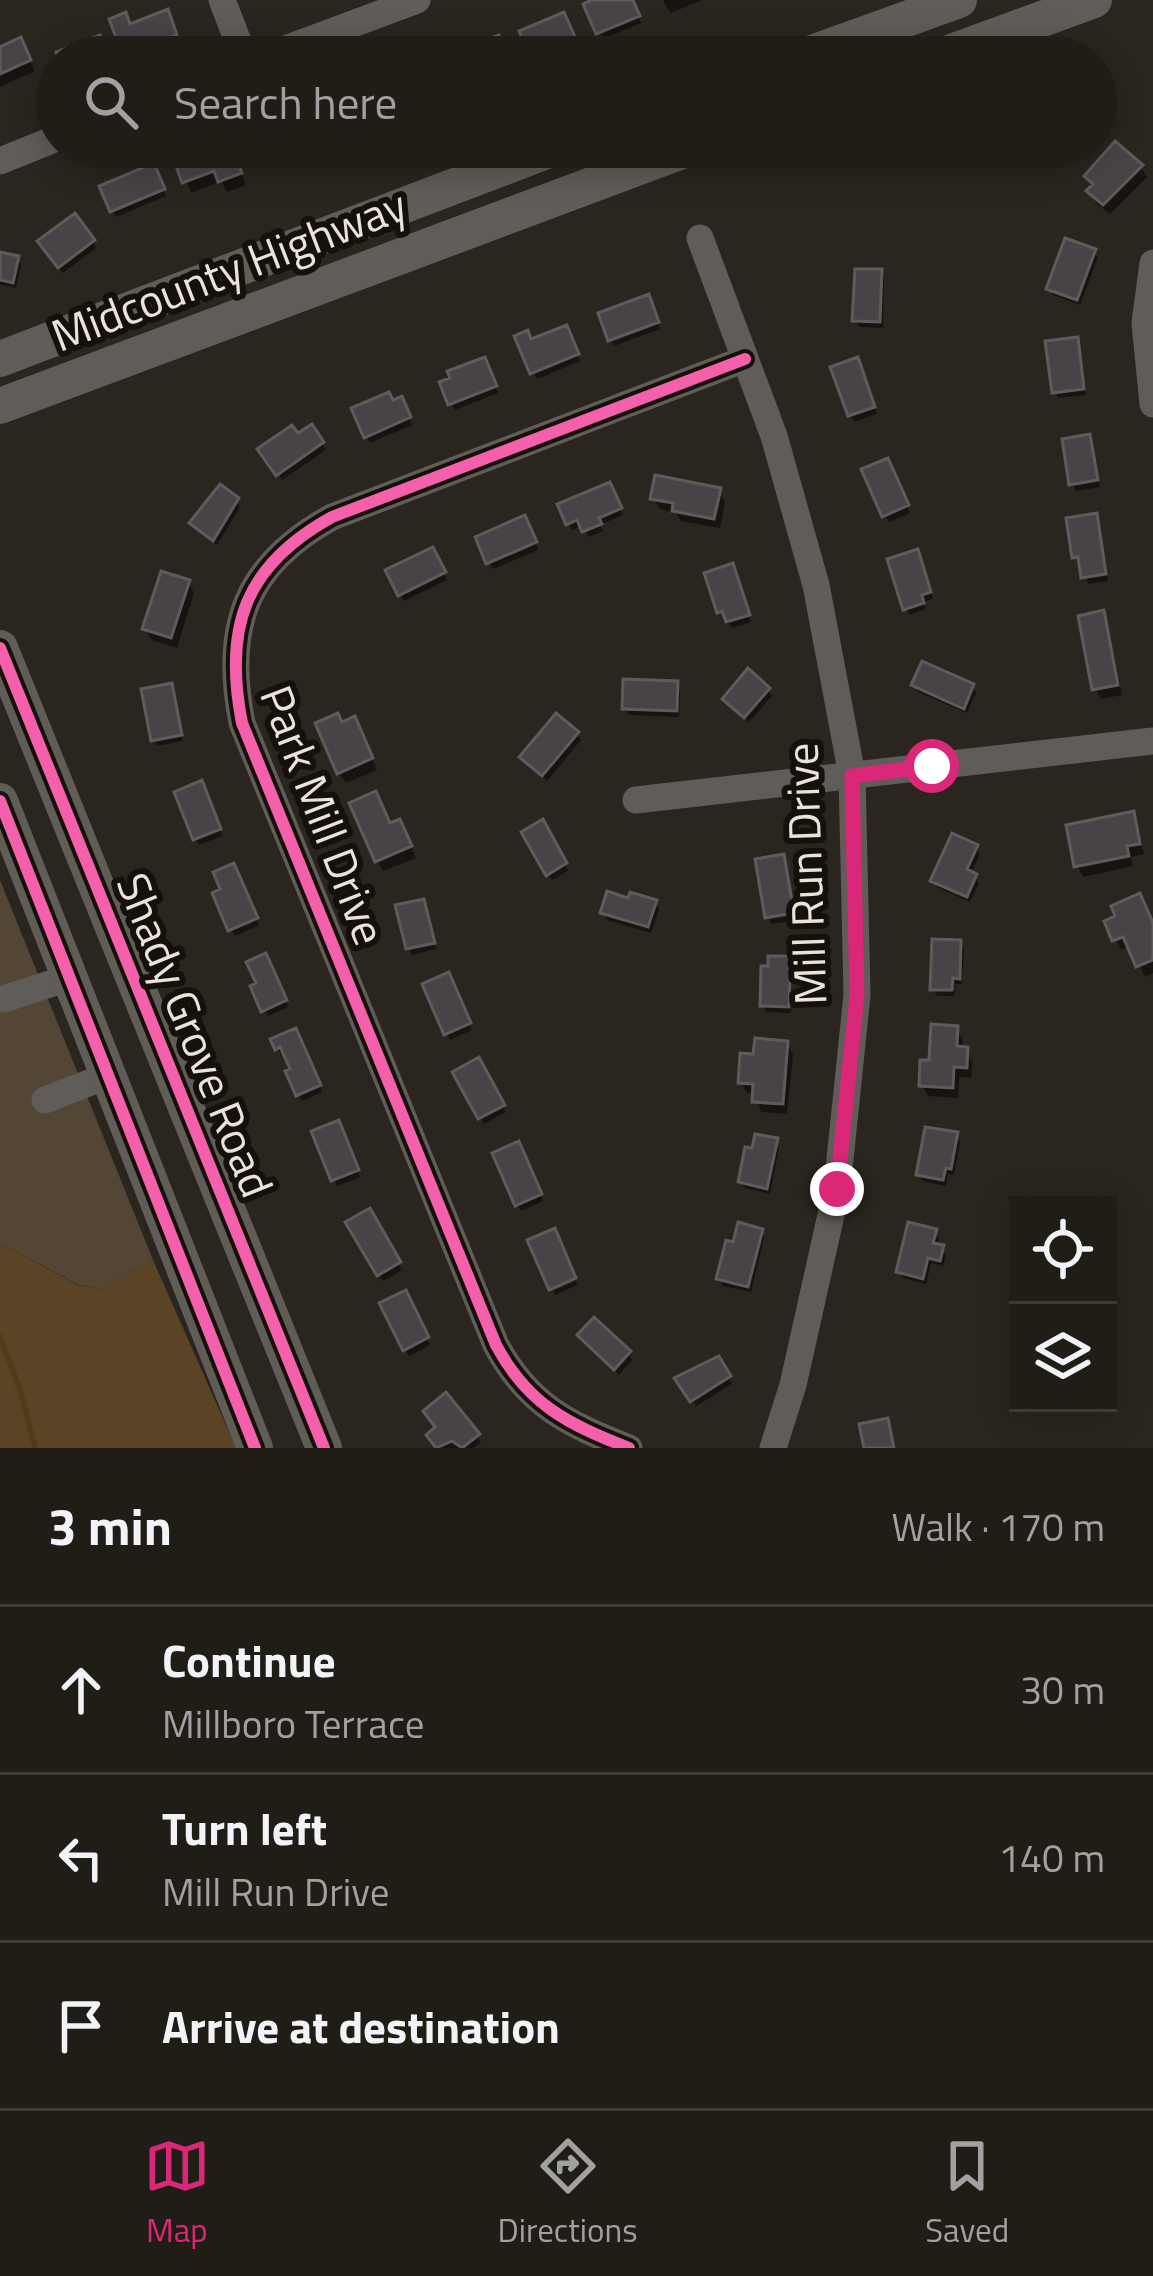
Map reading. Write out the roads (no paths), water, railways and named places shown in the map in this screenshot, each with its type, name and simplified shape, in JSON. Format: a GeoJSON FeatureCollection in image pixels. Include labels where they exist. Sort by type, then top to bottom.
{"type":"FeatureCollection","features":[{"type":"Feature","properties":{"kind":"main road"},"geometry":{"type":"LineString","coordinates":[[859,36],[959,0]]}},
{"type":"Feature","properties":{"kind":"main road"},"geometry":{"type":"LineString","coordinates":[[995,36],[1094,0]]}},
{"type":"Feature","properties":{"kind":"main road","name":"Midcounty Highway"},"geometry":{"type":"LineString","coordinates":[[3,357],[501,168]]}},
{"type":"Feature","properties":{"kind":"main road","name":"Midcounty Highway"},"geometry":{"type":"LineString","coordinates":[[14,401],[637,168]]}},
{"type":"Feature","properties":{"kind":"main road"},"geometry":{"type":"LineString","coordinates":[[0,430],[14,401]]}},
{"type":"Feature","properties":{"kind":"main road","name":"Shady Grove Road"},"geometry":{"type":"LineString","coordinates":[[0,648],[324,1448]]}},
{"type":"Feature","properties":{"kind":"main road","name":"Shady Grove Road"},"geometry":{"type":"LineString","coordinates":[[0,801],[255,1448]]}},
{"type":"Feature","properties":{"kind":"street"},"geometry":{"type":"LineString","coordinates":[[221,0],[236,36]]}},
{"type":"Feature","properties":{"kind":"street"},"geometry":{"type":"LineString","coordinates":[[320,36],[417,0]]}},
{"type":"Feature","properties":{"kind":"street"},"geometry":{"type":"LineString","coordinates":[[0,161],[36,146]]}},
{"type":"Feature","properties":{"kind":"street","name":"Mill Run Drive"},"geometry":{"type":"LineString","coordinates":[[700,238],[774,436],[816,585],[852,776],[857,995],[837,1189],[793,1385],[773,1448]]}},
{"type":"Feature","properties":{"kind":"street"},"geometry":{"type":"LineString","coordinates":[[1153,263],[1145,322],[1153,404]]}},
{"type":"Feature","properties":{"kind":"street","name":"Park Mill Drive"},"geometry":{"type":"LineString","coordinates":[[629,1448],[578,1427],[536,1401],[512,1377],[496,1345],[242,723],[233,681],[235,637],[260,576],[295,538],[332,517],[745,359]]}},
{"type":"Feature","properties":{"kind":"street"},"geometry":{"type":"LineString","coordinates":[[636,800],[1153,741]]}},
{"type":"Feature","properties":{"kind":"street"},"geometry":{"type":"LineString","coordinates":[[4,999],[71,976]]}},
{"type":"Feature","properties":{"kind":"street"},"geometry":{"type":"LineString","coordinates":[[45,1100],[110,1075]]}},
{"type":"Feature","properties":{"kind":"waterway"},"geometry":{"type":"LineString","coordinates":[[0,1337],[35,1448]]}}]}
